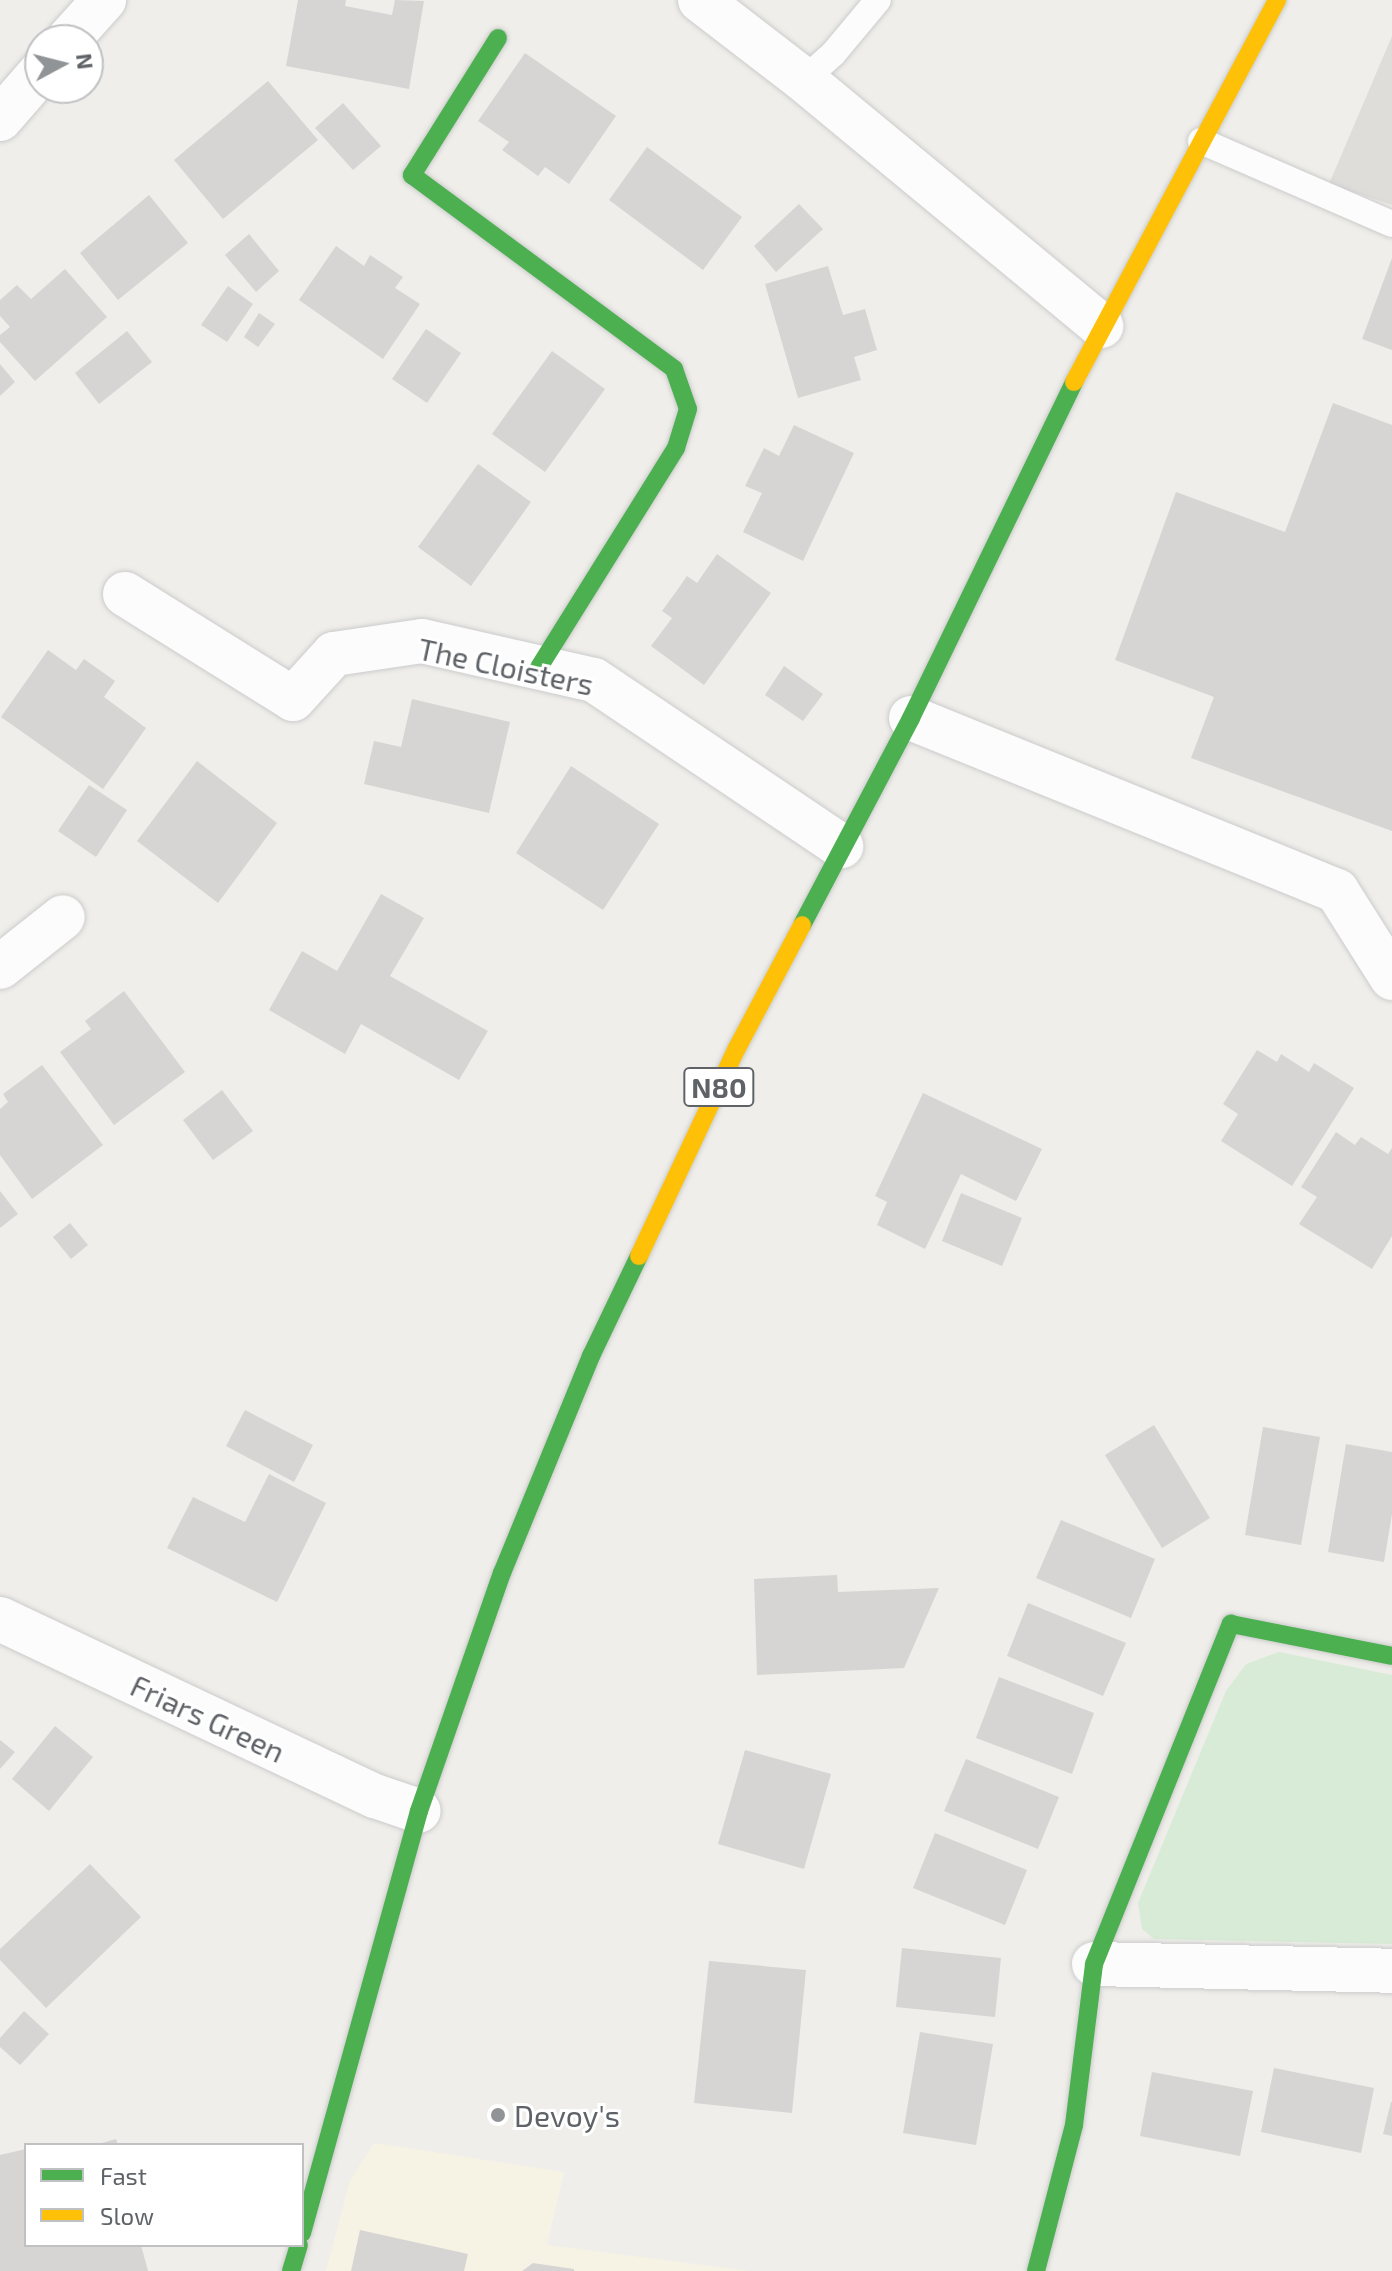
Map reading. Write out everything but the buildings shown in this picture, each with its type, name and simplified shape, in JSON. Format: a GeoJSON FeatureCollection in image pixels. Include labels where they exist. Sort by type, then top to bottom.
{"type":"FeatureCollection","features":[{"type":"Feature","properties":{"kind":"main road","name":"N80"},"geometry":{"type":"LineString","coordinates":[[304,2226],[419,1811],[502,1573],[591,1356],[737,1048],[911,718],[1101,326],[1277,0]]}},
{"type":"Feature","properties":{"kind":"main road"},"geometry":{"type":"LineString","coordinates":[[498,38],[412,175],[674,369],[688,409],[676,448],[539,667]]}},
{"type":"Feature","properties":{"kind":"main road"},"geometry":{"type":"LineString","coordinates":[[1036,2271],[1074,2125],[1094,1964],[1231,1624],[1392,1656]]}},
{"type":"Feature","properties":{"kind":"main road"},"geometry":{"type":"LineString","coordinates":[[291,2271],[298,2247]]}},
{"type":"Feature","properties":{"kind":"street"},"geometry":{"type":"LineString","coordinates":[[82,24],[104,0]]}},
{"type":"Feature","properties":{"kind":"street"},"geometry":{"type":"LineString","coordinates":[[700,0],[804,80],[1101,326]]}},
{"type":"Feature","properties":{"kind":"street"},"geometry":{"type":"LineString","coordinates":[[0,119],[24,91]]}},
{"type":"Feature","properties":{"kind":"street","name":"The Cloisters"},"geometry":{"type":"LineString","coordinates":[[125,594],[293,699],[334,654],[422,641],[594,680],[841,846]]}},
{"type":"Feature","properties":{"kind":"street"},"geometry":{"type":"LineString","coordinates":[[911,718],[1337,891],[1392,978]]}},
{"type":"Feature","properties":{"kind":"street"},"geometry":{"type":"LineString","coordinates":[[0,967],[63,917]]}},
{"type":"Feature","properties":{"kind":"street","name":"Friars Green"},"geometry":{"type":"LineString","coordinates":[[0,1619],[375,1796],[419,1811]]}},
{"type":"Feature","properties":{"kind":"street"},"geometry":{"type":"LineString","coordinates":[[1094,1964],[1392,1971]]}},
{"type":"Feature","properties":{"kind":"lane"},"geometry":{"type":"LineString","coordinates":[[804,80],[833,54],[878,0]]}},
{"type":"Feature","properties":{"kind":"lane"},"geometry":{"type":"LineString","coordinates":[[1201,141],[1392,224]]}},
{"type":"Feature","properties":{"kind":"shaded area"},"geometry":{"type":"Polygon","coordinates":[[[1392,36],[1392,205],[1329,184],[1392,36]]]}},
{"type":"Feature","properties":{"kind":"shaded area"},"geometry":{"type":"Polygon","coordinates":[[[374,2143],[564,2172],[547,2245],[749,2271],[326,2271],[350,2181],[374,2143]]]}},
{"type":"Feature","properties":{"kind":"green space"},"geometry":{"type":"Polygon","coordinates":[[[1279,1652],[1392,1675],[1392,1944],[1154,1939],[1142,1929],[1138,1903],[1226,1691],[1246,1664],[1279,1652]]]}},
{"type":"Feature","properties":{"kind":"traffic: fast"},"geometry":{"type":"LineString","coordinates":[[498,38],[412,175],[674,369],[688,409],[676,448],[539,667]]}},
{"type":"Feature","properties":{"kind":"traffic: fast"},"geometry":{"type":"LineString","coordinates":[[802,925],[911,718],[1074,382]]}},
{"type":"Feature","properties":{"kind":"traffic: fast"},"geometry":{"type":"LineString","coordinates":[[304,2226],[419,1811],[502,1573],[591,1356],[639,1256]]}},
{"type":"Feature","properties":{"kind":"traffic: fast"},"geometry":{"type":"LineString","coordinates":[[1036,2271],[1074,2125],[1094,1964],[1231,1624],[1392,1656]]}},
{"type":"Feature","properties":{"kind":"traffic: fast"},"geometry":{"type":"LineString","coordinates":[[291,2271],[298,2247]]}},
{"type":"Feature","properties":{"kind":"traffic: slow"},"geometry":{"type":"LineString","coordinates":[[1074,382],[1277,0]]}},
{"type":"Feature","properties":{"kind":"traffic: slow"},"geometry":{"type":"LineString","coordinates":[[639,1256],[737,1048],[802,925]]}},
{"type":"Feature","properties":{"kind":"place","name":"Devoy's"},"geometry":{"type":"Point","coordinates":[498,2115]}}]}
